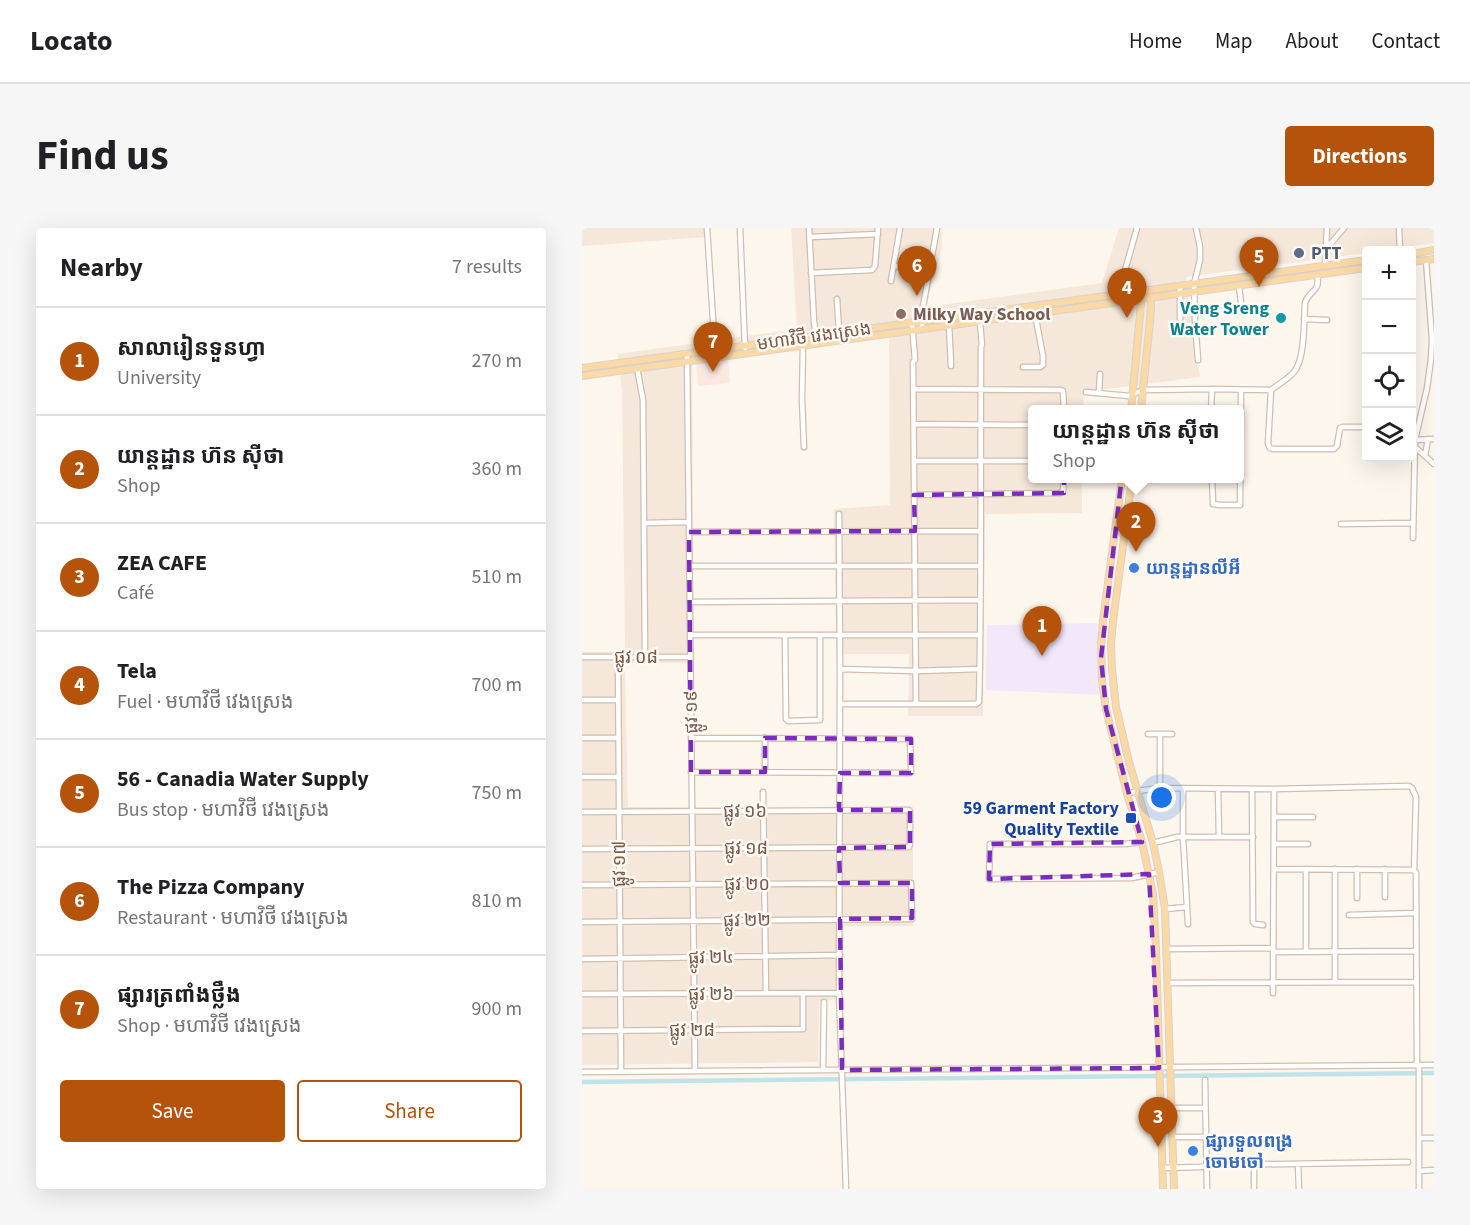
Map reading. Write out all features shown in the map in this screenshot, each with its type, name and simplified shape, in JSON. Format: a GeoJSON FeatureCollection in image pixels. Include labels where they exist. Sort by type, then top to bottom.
{"type":"FeatureCollection","features":[{"type":"Feature","properties":{"kind":"main road"},"geometry":{"type":"LineString","coordinates":[[1416,253],[1434,250]]}},
{"type":"Feature","properties":{"kind":"main road"},"geometry":{"type":"LineString","coordinates":[[1416,261],[1434,259]]}},
{"type":"Feature","properties":{"kind":"main road","name":"មហាវិថី វេងស្រេង"},"geometry":{"type":"LineString","coordinates":[[582,368],[1362,261]]}},
{"type":"Feature","properties":{"kind":"main road","name":"មហាវិថី វេងស្រេង"},"geometry":{"type":"LineString","coordinates":[[582,376],[1362,269]]}},
{"type":"Feature","properties":{"kind":"main road"},"geometry":{"type":"LineString","coordinates":[[1142,405],[1151,304],[1149,290]]}},
{"type":"Feature","properties":{"kind":"main road"},"geometry":{"type":"LineString","coordinates":[[1132,405],[1139,291]]}},
{"type":"Feature","properties":{"kind":"main road"},"geometry":{"type":"LineString","coordinates":[[1121,483],[1102,633],[1102,681],[1106,709],[1127,794],[1142,842],[1155,911],[1163,1189]]}},
{"type":"Feature","properties":{"kind":"main road"},"geometry":{"type":"LineString","coordinates":[[1131,483],[1111,658],[1116,707],[1153,843],[1165,909],[1174,1189]]}},
{"type":"Feature","properties":{"kind":"main road"},"geometry":{"type":"LineString","coordinates":[[1102,633],[1112,634]]}},
{"type":"Feature","properties":{"kind":"main road"},"geometry":{"type":"LineString","coordinates":[[1102,681],[1113,681]]}},
{"type":"Feature","properties":{"kind":"street"},"geometry":{"type":"LineString","coordinates":[[707,228],[715,350]]}},
{"type":"Feature","properties":{"kind":"street"},"geometry":{"type":"LineString","coordinates":[[740,228],[745,354]]}},
{"type":"Feature","properties":{"kind":"street"},"geometry":{"type":"LineString","coordinates":[[809,228],[816,336]]}},
{"type":"Feature","properties":{"kind":"street"},"geometry":{"type":"LineString","coordinates":[[891,281],[900,228]]}},
{"type":"Feature","properties":{"kind":"street"},"geometry":{"type":"LineString","coordinates":[[922,329],[921,321],[937,228]]}},
{"type":"Feature","properties":{"kind":"street"},"geometry":{"type":"LineString","coordinates":[[1122,302],[1120,288],[1137,228]]}},
{"type":"Feature","properties":{"kind":"street"},"geometry":{"type":"LineString","coordinates":[[1196,228],[1200,246],[1199,267],[1194,284],[1198,360]]}},
{"type":"Feature","properties":{"kind":"street"},"geometry":{"type":"LineString","coordinates":[[1325,266],[1327,228]]}},
{"type":"Feature","properties":{"kind":"street"},"geometry":{"type":"LineString","coordinates":[[1326,249],[1344,228]]}},
{"type":"Feature","properties":{"kind":"street"},"geometry":{"type":"LineString","coordinates":[[1399,228],[1400,246]]}},
{"type":"Feature","properties":{"kind":"street"},"geometry":{"type":"LineString","coordinates":[[810,237],[878,231],[875,266],[872,270],[811,273]]}},
{"type":"Feature","properties":{"kind":"street"},"geometry":{"type":"LineString","coordinates":[[1416,436],[1431,359],[1431,319],[1426,260]]}},
{"type":"Feature","properties":{"kind":"street"},"geometry":{"type":"LineString","coordinates":[[895,266],[930,272]]}},
{"type":"Feature","properties":{"kind":"street"},"geometry":{"type":"LineString","coordinates":[[1086,392],[1129,396],[1143,390],[1271,390],[1297,368],[1302,351],[1305,303],[1308,295],[1318,286],[1317,275]]}},
{"type":"Feature","properties":{"kind":"street"},"geometry":{"type":"LineString","coordinates":[[1180,286],[1180,319]]}},
{"type":"Feature","properties":{"kind":"street"},"geometry":{"type":"LineString","coordinates":[[1239,286],[1242,312]]}},
{"type":"Feature","properties":{"kind":"street"},"geometry":{"type":"LineString","coordinates":[[837,299],[839,333]]}},
{"type":"Feature","properties":{"kind":"street"},"geometry":{"type":"LineString","coordinates":[[840,704],[978,703],[981,347],[979,345],[978,313]]}},
{"type":"Feature","properties":{"kind":"street"},"geometry":{"type":"LineString","coordinates":[[1023,367],[1040,368],[1042,365],[1043,356],[1035,314]]}},
{"type":"Feature","properties":{"kind":"street"},"geometry":{"type":"LineString","coordinates":[[1304,319],[1327,320]]}},
{"type":"Feature","properties":{"kind":"street"},"geometry":{"type":"LineString","coordinates":[[912,322],[916,704]]}},
{"type":"Feature","properties":{"kind":"street"},"geometry":{"type":"LineString","coordinates":[[949,326],[951,366]]}},
{"type":"Feature","properties":{"kind":"street"},"geometry":{"type":"LineString","coordinates":[[803,346],[804,447]]}},
{"type":"Feature","properties":{"kind":"street","name":"ផ្លូវ ១៩"},"geometry":{"type":"LineString","coordinates":[[687,354],[695,1071]]}},
{"type":"Feature","properties":{"kind":"street"},"geometry":{"type":"LineString","coordinates":[[637,368],[643,400],[645,657]]}},
{"type":"Feature","properties":{"kind":"street"},"geometry":{"type":"LineString","coordinates":[[1099,393],[1100,374]]}},
{"type":"Feature","properties":{"kind":"street"},"geometry":{"type":"LineString","coordinates":[[914,389],[1061,390],[1064,394],[1064,405]]}},
{"type":"Feature","properties":{"kind":"street"},"geometry":{"type":"LineString","coordinates":[[1211,405],[1212,389]]}},
{"type":"Feature","properties":{"kind":"street"},"geometry":{"type":"LineString","coordinates":[[1241,390],[1241,405]]}},
{"type":"Feature","properties":{"kind":"street"},"geometry":{"type":"LineString","coordinates":[[1271,390],[1268,444],[1270,448],[1334,449],[1337,447],[1340,428],[1362,427]]}},
{"type":"Feature","properties":{"kind":"street"},"geometry":{"type":"LineString","coordinates":[[914,424],[1028,425]]}},
{"type":"Feature","properties":{"kind":"street"},"geometry":{"type":"LineString","coordinates":[[1416,440],[1431,439],[1425,456]]}},
{"type":"Feature","properties":{"kind":"street"},"geometry":{"type":"LineString","coordinates":[[1416,448],[1434,464]]}},
{"type":"Feature","properties":{"kind":"street"},"geometry":{"type":"LineString","coordinates":[[914,461],[1028,460]]}},
{"type":"Feature","properties":{"kind":"street"},"geometry":{"type":"LineString","coordinates":[[1413,537],[1415,462]]}},
{"type":"Feature","properties":{"kind":"street"},"geometry":{"type":"LineString","coordinates":[[914,495],[1060,493],[1063,491],[1064,483]]}},
{"type":"Feature","properties":{"kind":"street"},"geometry":{"type":"LineString","coordinates":[[1212,483],[1213,504],[1240,505],[1240,483]]}},
{"type":"Feature","properties":{"kind":"street"},"geometry":{"type":"LineString","coordinates":[[839,514],[839,993],[846,1189]]}},
{"type":"Feature","properties":{"kind":"street"},"geometry":{"type":"LineString","coordinates":[[644,523],[689,522]]}},
{"type":"Feature","properties":{"kind":"street"},"geometry":{"type":"LineString","coordinates":[[1341,524],[1413,523]]}},
{"type":"Feature","properties":{"kind":"street"},"geometry":{"type":"LineString","coordinates":[[689,532],[980,531]]}},
{"type":"Feature","properties":{"kind":"street"},"geometry":{"type":"LineString","coordinates":[[689,566],[980,566]]}},
{"type":"Feature","properties":{"kind":"street"},"geometry":{"type":"LineString","coordinates":[[690,602],[980,600]]}},
{"type":"Feature","properties":{"kind":"street"},"geometry":{"type":"LineString","coordinates":[[690,635],[980,635]]}},
{"type":"Feature","properties":{"kind":"street"},"geometry":{"type":"LineString","coordinates":[[785,636],[786,719],[788,721],[820,720],[820,636]]}},
{"type":"Feature","properties":{"kind":"street","name":"ផ្លូវ ០៨"},"geometry":{"type":"LineString","coordinates":[[582,657],[690,657]]}},
{"type":"Feature","properties":{"kind":"street","name":"ផ្លូវ ១៧"},"geometry":{"type":"LineString","coordinates":[[618,657],[621,1072]]}},
{"type":"Feature","properties":{"kind":"street"},"geometry":{"type":"LineString","coordinates":[[840,669],[915,671],[980,669]]}},
{"type":"Feature","properties":{"kind":"street"},"geometry":{"type":"LineString","coordinates":[[582,700],[618,700]]}},
{"type":"Feature","properties":{"kind":"street"},"geometry":{"type":"LineString","coordinates":[[1148,734],[1172,734]]}},
{"type":"Feature","properties":{"kind":"street"},"geometry":{"type":"LineString","coordinates":[[1160,734],[1160,788]]}},
{"type":"Feature","properties":{"kind":"street"},"geometry":{"type":"LineString","coordinates":[[582,738],[618,738]]}},
{"type":"Feature","properties":{"kind":"street"},"geometry":{"type":"LineString","coordinates":[[691,738],[911,739],[910,773],[692,772]]}},
{"type":"Feature","properties":{"kind":"street"},"geometry":{"type":"LineString","coordinates":[[765,738],[765,772]]}},
{"type":"Feature","properties":{"kind":"street"},"geometry":{"type":"LineString","coordinates":[[582,777],[618,777]]}},
{"type":"Feature","properties":{"kind":"street"},"geometry":{"type":"LineString","coordinates":[[1127,794],[1160,788],[1274,789],[1408,786],[1412,788],[1416,797],[1414,870],[1416,873],[1419,1189]]}},
{"type":"Feature","properties":{"kind":"street"},"geometry":{"type":"LineString","coordinates":[[1183,788],[1188,924]]}},
{"type":"Feature","properties":{"kind":"street"},"geometry":{"type":"LineString","coordinates":[[1218,789],[1219,837]]}},
{"type":"Feature","properties":{"kind":"street"},"geometry":{"type":"LineString","coordinates":[[1252,789],[1253,922],[1263,925]]}},
{"type":"Feature","properties":{"kind":"street"},"geometry":{"type":"LineString","coordinates":[[1273,993],[1274,789]]}},
{"type":"Feature","properties":{"kind":"street"},"geometry":{"type":"LineString","coordinates":[[763,792],[766,993]]}},
{"type":"Feature","properties":{"kind":"street","name":"ផ្លូវ ១៦"},"geometry":{"type":"LineString","coordinates":[[582,812],[909,810],[909,847]]}},
{"type":"Feature","properties":{"kind":"street"},"geometry":{"type":"LineString","coordinates":[[1274,817],[1313,817]]}},
{"type":"Feature","properties":{"kind":"street"},"geometry":{"type":"LineString","coordinates":[[1153,843],[1177,837],[1253,837]]}},
{"type":"Feature","properties":{"kind":"street"},"geometry":{"type":"LineString","coordinates":[[1142,842],[990,844],[989,879],[1132,878],[1160,872]]}},
{"type":"Feature","properties":{"kind":"street"},"geometry":{"type":"LineString","coordinates":[[1274,844],[1308,844]]}},
{"type":"Feature","properties":{"kind":"street","name":"ផ្លូវ ១៨"},"geometry":{"type":"LineString","coordinates":[[582,849],[909,847]]}},
{"type":"Feature","properties":{"kind":"street"},"geometry":{"type":"LineString","coordinates":[[1274,869],[1414,870]]}},
{"type":"Feature","properties":{"kind":"street"},"geometry":{"type":"LineString","coordinates":[[1306,869],[1306,952]]}},
{"type":"Feature","properties":{"kind":"street"},"geometry":{"type":"LineString","coordinates":[[1335,869],[1335,982]]}},
{"type":"Feature","properties":{"kind":"street"},"geometry":{"type":"LineString","coordinates":[[1357,869],[1357,898]]}},
{"type":"Feature","properties":{"kind":"street"},"geometry":{"type":"LineString","coordinates":[[1385,869],[1385,897]]}},
{"type":"Feature","properties":{"kind":"street","name":"ផ្លូវ ២០"},"geometry":{"type":"LineString","coordinates":[[582,885],[911,883],[912,919]]}},
{"type":"Feature","properties":{"kind":"street"},"geometry":{"type":"LineString","coordinates":[[1165,909],[1187,907]]}},
{"type":"Feature","properties":{"kind":"street"},"geometry":{"type":"LineString","coordinates":[[1349,915],[1416,913]]}},
{"type":"Feature","properties":{"kind":"street","name":"ផ្លូវ ២២"},"geometry":{"type":"LineString","coordinates":[[582,922],[912,919]]}},
{"type":"Feature","properties":{"kind":"street"},"geometry":{"type":"LineString","coordinates":[[1167,948],[1306,952],[1416,951]]}},
{"type":"Feature","properties":{"kind":"street","name":"ផ្លូវ ២៤"},"geometry":{"type":"LineString","coordinates":[[582,959],[840,955]]}},
{"type":"Feature","properties":{"kind":"street"},"geometry":{"type":"LineString","coordinates":[[1167,983],[1416,982]]}},
{"type":"Feature","properties":{"kind":"street","name":"ផ្លូវ ២៨"},"geometry":{"type":"LineString","coordinates":[[582,1031],[803,1029],[803,993]]}},
{"type":"Feature","properties":{"kind":"street","name":"ផ្លូវ ២៦"},"geometry":{"type":"LineString","coordinates":[[582,994],[839,993]]}},
{"type":"Feature","properties":{"kind":"street"},"geometry":{"type":"LineString","coordinates":[[823,1070],[824,1002]]}},
{"type":"Feature","properties":{"kind":"street"},"geometry":{"type":"LineString","coordinates":[[582,1072],[823,1070],[1170,1073],[1419,1068],[1434,1065]]}},
{"type":"Feature","properties":{"kind":"street"},"geometry":{"type":"LineString","coordinates":[[1204,1080],[1207,1189]]}},
{"type":"Feature","properties":{"kind":"street"},"geometry":{"type":"LineString","coordinates":[[1171,1108],[1205,1107]]}},
{"type":"Feature","properties":{"kind":"street"},"geometry":{"type":"LineString","coordinates":[[1172,1137],[1206,1137]]}},
{"type":"Feature","properties":{"kind":"street"},"geometry":{"type":"LineString","coordinates":[[1419,1138],[1434,1138]]}},
{"type":"Feature","properties":{"kind":"street"},"geometry":{"type":"LineString","coordinates":[[1163,1168],[1408,1162]]}},
{"type":"Feature","properties":{"kind":"street"},"geometry":{"type":"LineString","coordinates":[[1298,1164],[1299,1189]]}},
{"type":"Feature","properties":{"kind":"street"},"geometry":{"type":"LineString","coordinates":[[1254,1165],[1254,1189]]}},
{"type":"Feature","properties":{"kind":"street"},"geometry":{"type":"LineString","coordinates":[[1419,1171],[1434,1170]]}},
{"type":"Feature","properties":{"kind":"highlighted area"},"geometry":{"type":"Polygon","coordinates":[[[1064,461],[1123,466],[1101,658],[1106,709],[1142,842],[990,844],[989,879],[1149,874],[1159,1068],[842,1070],[840,919],[912,918],[912,883],[840,883],[839,848],[910,847],[910,810],[839,810],[840,773],[911,773],[911,739],[765,738],[765,772],[691,772],[689,532],[915,531],[914,495],[1064,493],[1064,461]]]}},
{"type":"Feature","properties":{"kind":"shaded area"},"geometry":{"type":"Polygon","coordinates":[[[582,228],[708,228],[708,237],[582,246],[582,228]]]}},
{"type":"Feature","properties":{"kind":"shaded area"},"geometry":{"type":"Polygon","coordinates":[[[791,228],[941,228],[942,248],[926,307],[1102,283],[1119,228],[1434,228],[1434,243],[1412,246],[1362,246],[1362,254],[1186,277],[1200,377],[1084,392],[1083,405],[1028,405],[1028,483],[1082,483],[1082,513],[985,514],[983,716],[908,716],[909,654],[836,654],[834,509],[890,505],[889,330],[692,356],[694,663],[625,663],[628,807],[913,807],[913,926],[844,926],[842,999],[819,1001],[818,1062],[582,1065],[582,652],[625,652],[622,392],[618,354],[797,329],[791,228]]]}},
{"type":"Feature","properties":{"kind":"shaded area"},"geometry":{"type":"Polygon","coordinates":[[[728,355],[730,383],[698,386],[696,359],[728,355]]]}},
{"type":"Feature","properties":{"kind":"shaded area"},"geometry":{"type":"Polygon","coordinates":[[[1098,623],[1099,695],[986,690],[987,625],[1098,623]]]}},
{"type":"Feature","properties":{"kind":"waterway"},"geometry":{"type":"LineString","coordinates":[[582,1082],[1434,1073]]}},
{"type":"Feature","properties":{"kind":"place","name":"PTT"},"geometry":{"type":"Point","coordinates":[1299,253]}},
{"type":"Feature","properties":{"kind":"place","name":"56 - Canadia Water Supply"},"geometry":{"type":"Point","coordinates":[1259,287]}},
{"type":"Feature","properties":{"kind":"place","name":"The Pizza Company"},"geometry":{"type":"Point","coordinates":[917,296]}},
{"type":"Feature","properties":{"kind":"place","name":"Milky Way School"},"geometry":{"type":"Point","coordinates":[901,314]}},
{"type":"Feature","properties":{"kind":"place","name":"Tela"},"geometry":{"type":"Point","coordinates":[1127,318]}},
{"type":"Feature","properties":{"kind":"place","name":"Veng Sreng Water Tower"},"geometry":{"type":"Point","coordinates":[1281,318]}},
{"type":"Feature","properties":{"kind":"place","name":"ផ្សារត្រពាំងថ្លឹង"},"geometry":{"type":"Point","coordinates":[713,372]}},
{"type":"Feature","properties":{"kind":"place","name":"យាន្ដដ្ឋាន ហ៊ន ស៊ីថា"},"geometry":{"type":"Point","coordinates":[1136,552]}},
{"type":"Feature","properties":{"kind":"place","name":"យាន្ដដ្ឋានលីអី"},"geometry":{"type":"Point","coordinates":[1134,568]}},
{"type":"Feature","properties":{"kind":"place","name":"សាលារៀនទួនហ្វា"},"geometry":{"type":"Point","coordinates":[1042,656]}},
{"type":"Feature","properties":{"kind":"place","name":"59 Garment Factory Quality Textile"},"geometry":{"type":"Point","coordinates":[1131,818]}},
{"type":"Feature","properties":{"kind":"place","name":"ZEA CAFE"},"geometry":{"type":"Point","coordinates":[1158,1147]}},
{"type":"Feature","properties":{"kind":"place","name":"ផ្សារទួលពង្រ ចោមចៅ"},"geometry":{"type":"Point","coordinates":[1193,1151]}}]}
